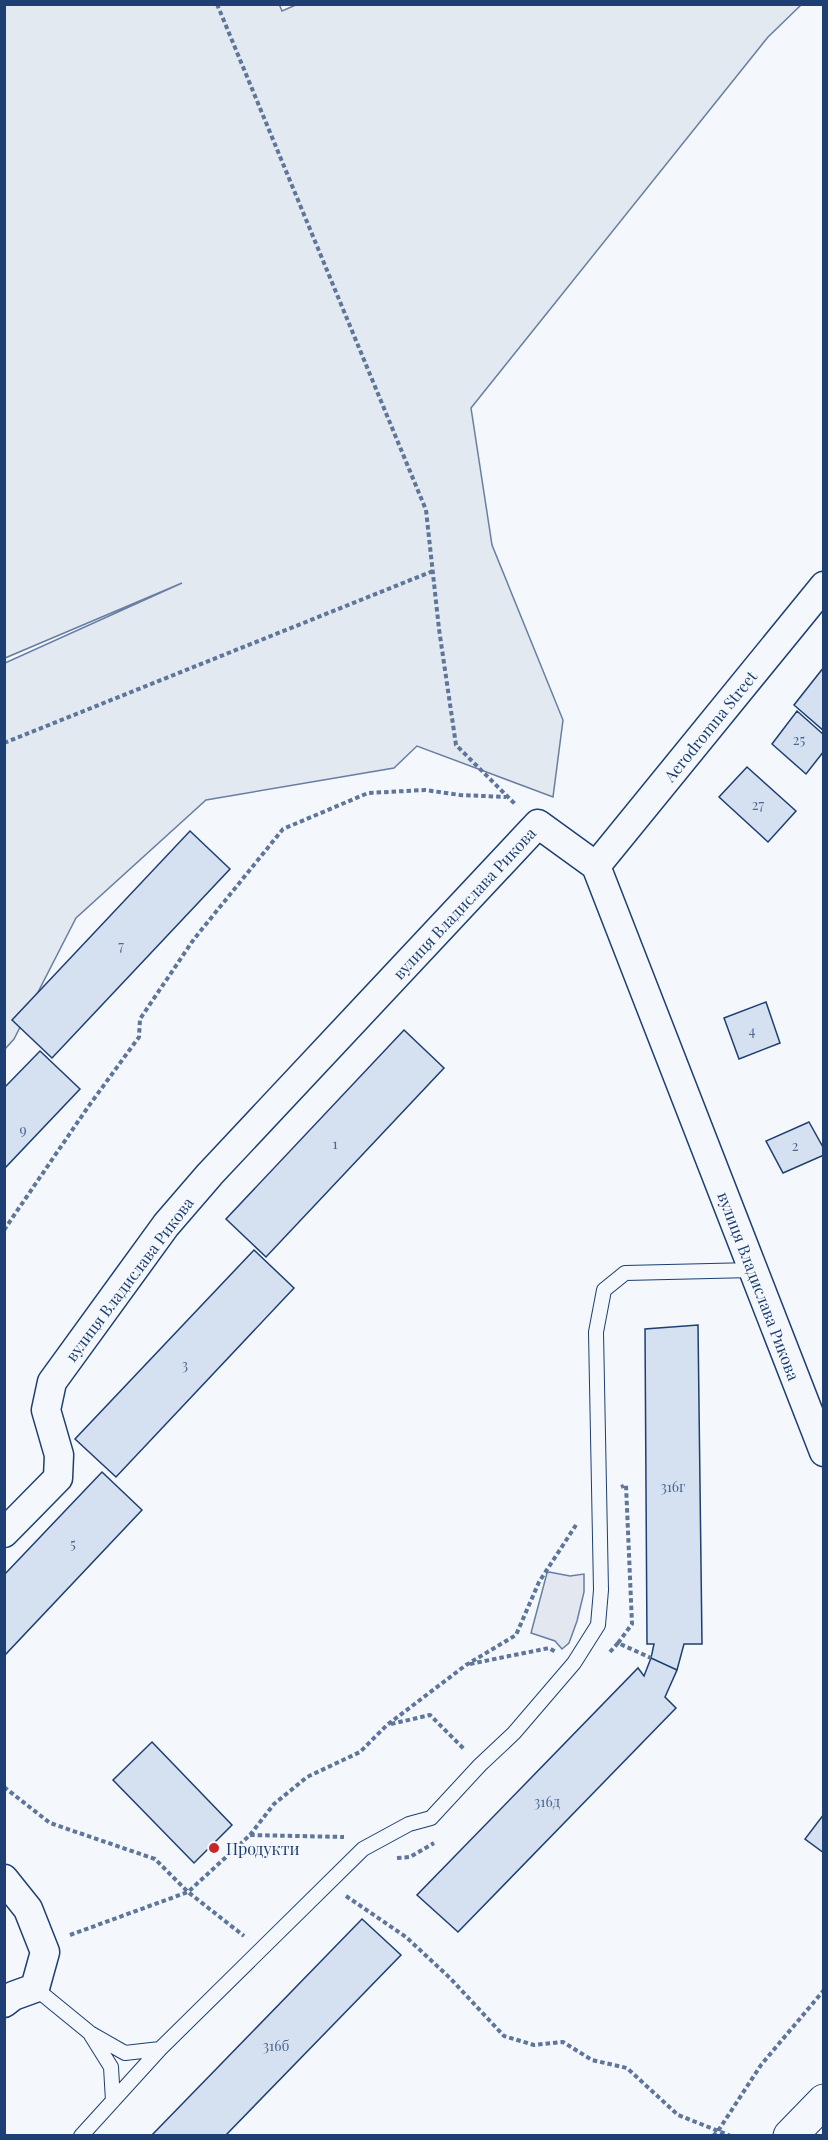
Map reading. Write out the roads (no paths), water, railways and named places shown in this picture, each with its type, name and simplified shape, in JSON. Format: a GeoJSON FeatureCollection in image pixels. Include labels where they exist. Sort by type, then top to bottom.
{"type":"FeatureCollection","features":[{"type":"Feature","properties":{"kind":"highway"},"geometry":{"type":"LineString","coordinates":[[790,2136],[824,2101]]}},
{"type":"Feature","properties":{"kind":"street","name":"Aerodromna Street"},"geometry":{"type":"LineString","coordinates":[[596,866],[824,586]]}},
{"type":"Feature","properties":{"kind":"street","name":"вулиця Владислава Рикова"},"geometry":{"type":"LineString","coordinates":[[4,1533],[58,1478],[59,1455],[46,1410],[52,1382],[166,1225],[218,1166],[538,824],[596,866],[824,1452]]}},
{"type":"Feature","properties":{"kind":"street"},"geometry":{"type":"LineString","coordinates":[[4,1879],[28,1909],[45,1952],[35,1988],[14,1996],[4,2003]]}},
{"type":"Feature","properties":{"kind":"lane"},"geometry":{"type":"LineString","coordinates":[[81,2136],[160,2049],[363,1848],[409,1824],[431,1818],[480,1765],[514,1733],[574,1663],[598,1625],[601,1590],[596,1332],[604,1290],[625,1273],[753,1270]]}},
{"type":"Feature","properties":{"kind":"lane"},"geometry":{"type":"LineString","coordinates":[[35,1988],[90,2033],[124,2053],[160,2049]]}},
{"type":"Feature","properties":{"kind":"lane"},"geometry":{"type":"LineString","coordinates":[[90,2033],[111,2067],[112,2101]]}},
{"type":"Feature","properties":{"kind":"place","name":"Продукти"},"geometry":{"type":"Point","coordinates":[214,1848]}}]}
